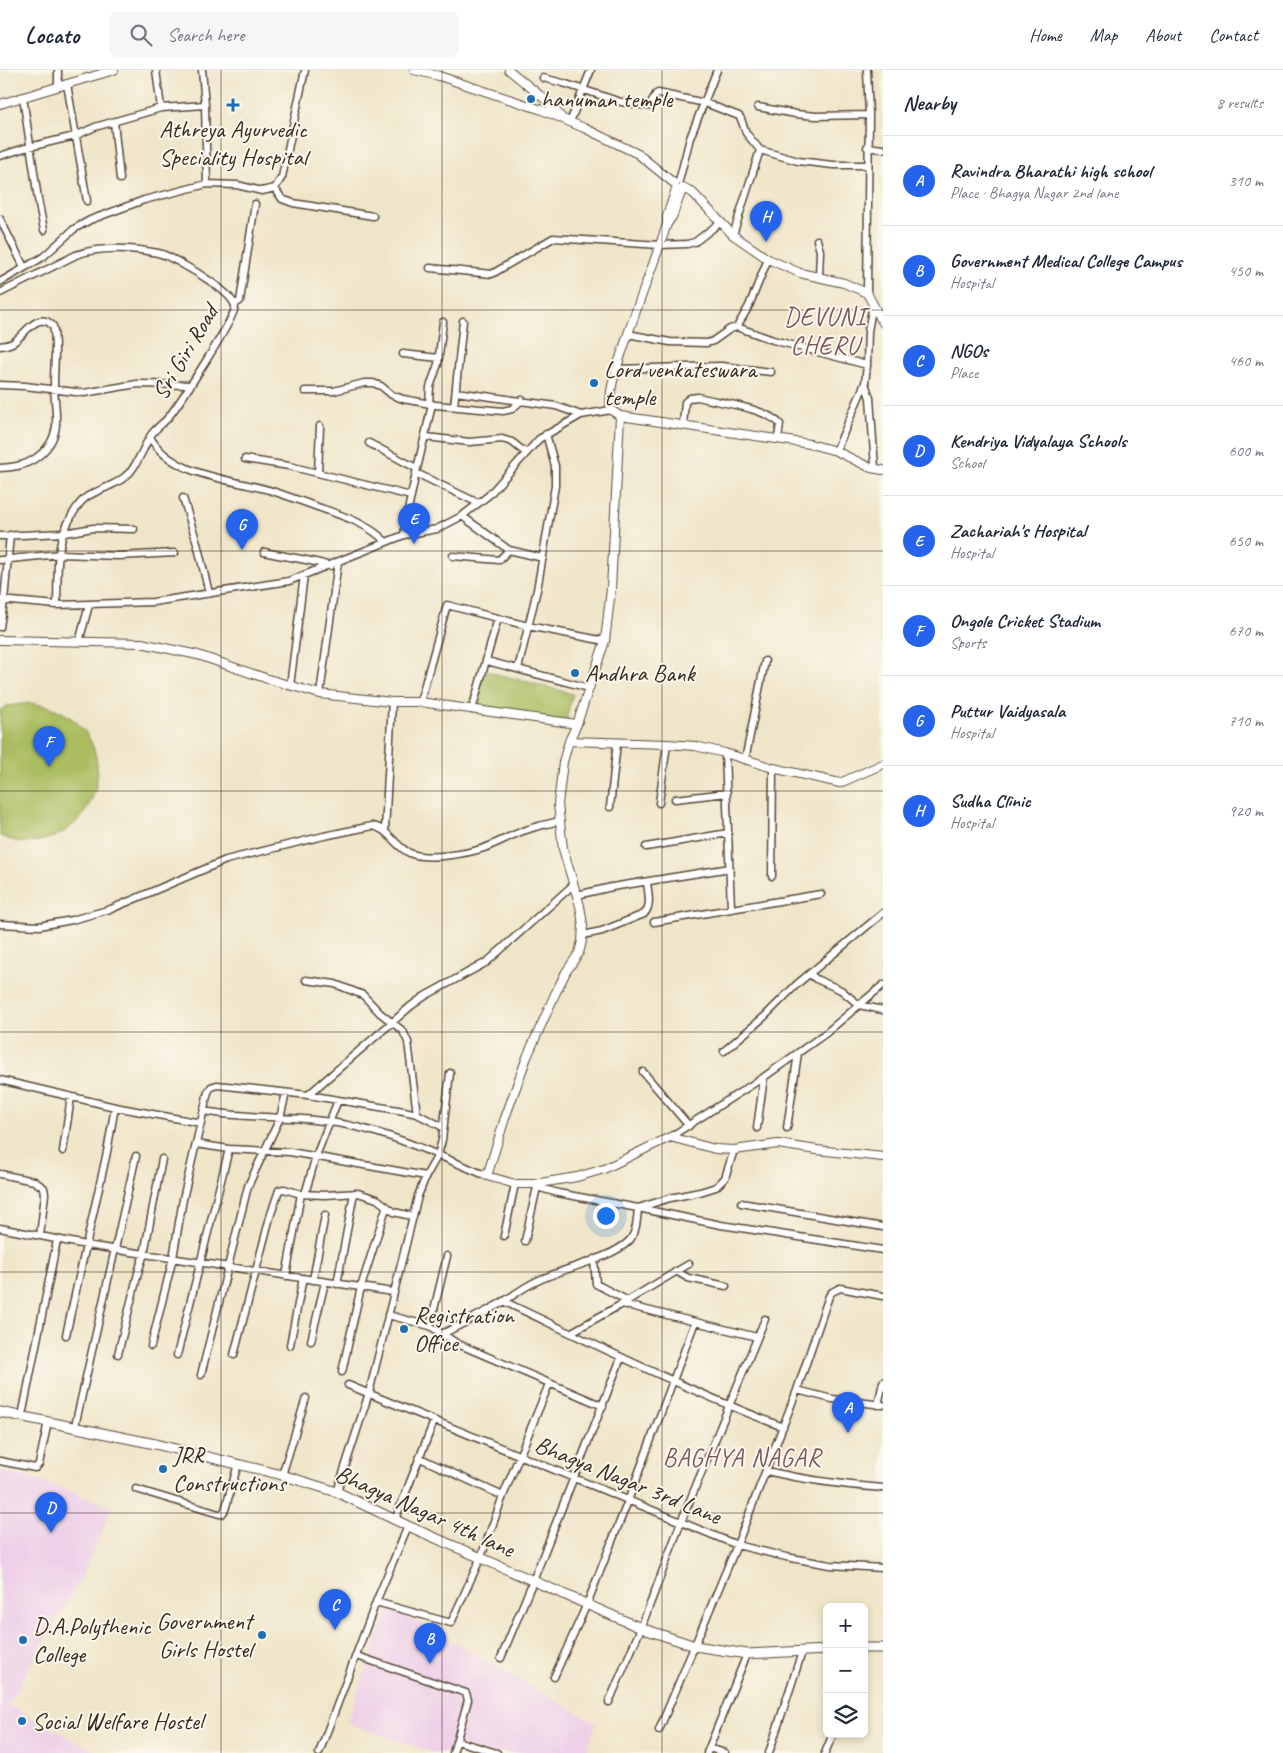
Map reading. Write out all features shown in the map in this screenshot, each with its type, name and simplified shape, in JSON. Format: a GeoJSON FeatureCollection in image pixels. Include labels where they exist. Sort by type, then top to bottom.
{"type":"FeatureCollection","features":[{"type":"Feature","properties":{"kind":"main road","name":"Bhagya Nagar 4th lane"},"geometry":{"type":"LineString","coordinates":[[0,1412],[75,1426],[238,1464],[282,1475],[336,1492],[408,1526],[641,1628],[695,1646],[747,1654],[823,1650]]}},
{"type":"Feature","properties":{"kind":"main road"},"geometry":{"type":"LineString","coordinates":[[868,1648],[883,1648]]}},
{"type":"Feature","properties":{"kind":"street"},"geometry":{"type":"LineString","coordinates":[[58,70],[58,86]]}},
{"type":"Feature","properties":{"kind":"street"},"geometry":{"type":"LineString","coordinates":[[0,104],[114,70]]}},
{"type":"Feature","properties":{"kind":"street"},"geometry":{"type":"LineString","coordinates":[[156,70],[161,108]]}},
{"type":"Feature","properties":{"kind":"street"},"geometry":{"type":"LineString","coordinates":[[202,70],[207,184]]}},
{"type":"Feature","properties":{"kind":"street"},"geometry":{"type":"LineString","coordinates":[[0,282],[43,257],[74,229],[90,220],[144,200],[207,184],[237,185],[262,191],[275,188],[282,177],[305,70]]}},
{"type":"Feature","properties":{"kind":"street"},"geometry":{"type":"LineString","coordinates":[[414,70],[439,76],[542,110],[616,143],[638,154],[679,186],[693,193],[733,235],[768,259],[800,273],[844,283],[867,293]]}},
{"type":"Feature","properties":{"kind":"street"},"geometry":{"type":"LineString","coordinates":[[509,70],[547,101],[567,121]]}},
{"type":"Feature","properties":{"kind":"street"},"geometry":{"type":"LineString","coordinates":[[567,121],[591,70]]}},
{"type":"Feature","properties":{"kind":"street"},"geometry":{"type":"LineString","coordinates":[[611,410],[610,403],[616,369],[643,287],[667,224],[672,217],[690,138],[717,70]]}},
{"type":"Feature","properties":{"kind":"street"},"geometry":{"type":"LineString","coordinates":[[867,70],[867,293],[883,323]]}},
{"type":"Feature","properties":{"kind":"street"},"geometry":{"type":"LineString","coordinates":[[543,78],[621,102],[646,106],[651,104],[654,96],[658,93],[705,103],[739,116],[746,133],[760,150],[798,161],[867,166]]}},
{"type":"Feature","properties":{"kind":"street"},"geometry":{"type":"LineString","coordinates":[[67,84],[86,202]]}},
{"type":"Feature","properties":{"kind":"street"},"geometry":{"type":"LineString","coordinates":[[23,97],[44,230]]}},
{"type":"Feature","properties":{"kind":"street"},"geometry":{"type":"LineString","coordinates":[[0,156],[75,136],[94,127],[161,108],[205,105]]}},
{"type":"Feature","properties":{"kind":"street"},"geometry":{"type":"LineString","coordinates":[[758,106],[816,116],[868,115]]}},
{"type":"Feature","properties":{"kind":"street"},"geometry":{"type":"LineString","coordinates":[[114,122],[120,178]]}},
{"type":"Feature","properties":{"kind":"street"},"geometry":{"type":"LineString","coordinates":[[868,147],[883,149]]}},
{"type":"Feature","properties":{"kind":"street"},"geometry":{"type":"LineString","coordinates":[[733,235],[760,150]]}},
{"type":"Feature","properties":{"kind":"street"},"geometry":{"type":"LineString","coordinates":[[275,188],[282,199],[293,203],[374,216]]}},
{"type":"Feature","properties":{"kind":"street"},"geometry":{"type":"LineString","coordinates":[[235,304],[240,301],[256,204]]}},
{"type":"Feature","properties":{"kind":"street"},"geometry":{"type":"LineString","coordinates":[[0,219],[24,267]]}},
{"type":"Feature","properties":{"kind":"street"},"geometry":{"type":"LineString","coordinates":[[430,268],[492,274],[553,238],[660,245],[695,242],[721,222]]}},
{"type":"Feature","properties":{"kind":"street"},"geometry":{"type":"LineString","coordinates":[[817,240],[820,251],[819,277]]}},
{"type":"Feature","properties":{"kind":"street","name":"Sri Giri Road"},"geometry":{"type":"LineString","coordinates":[[0,293],[85,251],[106,249],[160,253],[170,257],[202,276],[226,294],[235,304],[235,311],[228,325],[191,385],[168,418],[150,437],[131,471],[122,479],[87,497],[72,515],[64,533],[60,554],[57,605]]}},
{"type":"Feature","properties":{"kind":"street"},"geometry":{"type":"LineString","coordinates":[[737,327],[749,306],[768,259]]}},
{"type":"Feature","properties":{"kind":"street"},"geometry":{"type":"LineString","coordinates":[[836,451],[864,383],[867,365],[868,331],[873,304]]}},
{"type":"Feature","properties":{"kind":"street"},"geometry":{"type":"LineString","coordinates":[[0,346],[13,343],[33,323],[45,321],[51,323],[54,329],[56,422],[52,442],[28,464],[0,468]]}},
{"type":"Feature","properties":{"kind":"street"},"geometry":{"type":"LineString","coordinates":[[454,406],[463,321]]}},
{"type":"Feature","properties":{"kind":"street"},"geometry":{"type":"LineString","coordinates":[[404,535],[409,501],[426,437],[430,387],[439,358],[443,322]]}},
{"type":"Feature","properties":{"kind":"street"},"geometry":{"type":"LineString","coordinates":[[628,334],[670,342],[707,343],[717,339],[730,329],[737,327],[782,342],[867,365]]}},
{"type":"Feature","properties":{"kind":"street"},"geometry":{"type":"LineString","coordinates":[[403,354],[439,358]]}},
{"type":"Feature","properties":{"kind":"street"},"geometry":{"type":"LineString","coordinates":[[616,369],[721,366],[771,372]]}},
{"type":"Feature","properties":{"kind":"street"},"geometry":{"type":"LineString","coordinates":[[305,391],[334,391],[364,383],[373,383],[381,386],[392,395],[403,399],[430,404],[503,411],[512,409],[522,400]]}},
{"type":"Feature","properties":{"kind":"street"},"geometry":{"type":"LineString","coordinates":[[2,601],[57,605],[153,602],[289,581],[404,535],[437,528],[462,516],[489,495],[538,439],[580,415],[611,410],[620,416],[810,444],[836,451],[879,469],[870,398],[864,383]]}},
{"type":"Feature","properties":{"kind":"street"},"geometry":{"type":"LineString","coordinates":[[0,385],[84,393],[137,384],[191,385]]}},
{"type":"Feature","properties":{"kind":"street"},"geometry":{"type":"LineString","coordinates":[[456,392],[556,406],[580,415]]}},
{"type":"Feature","properties":{"kind":"street"},"geometry":{"type":"LineString","coordinates":[[684,425],[685,402],[690,398],[698,397],[756,411],[768,416],[780,424],[778,439]]}},
{"type":"Feature","properties":{"kind":"street"},"geometry":{"type":"LineString","coordinates":[[487,1176],[527,1057],[566,972],[579,953],[583,935],[580,906],[563,849],[558,804],[569,741],[606,641],[620,416]]}},
{"type":"Feature","properties":{"kind":"street"},"geometry":{"type":"LineString","coordinates":[[318,473],[320,426]]}},
{"type":"Feature","properties":{"kind":"street"},"geometry":{"type":"LineString","coordinates":[[518,669],[537,590],[555,486],[554,466],[546,434]]}},
{"type":"Feature","properties":{"kind":"street"},"geometry":{"type":"LineString","coordinates":[[150,437],[168,457],[190,469],[227,481],[273,491],[342,515],[379,535],[386,542]]}},
{"type":"Feature","properties":{"kind":"street"},"geometry":{"type":"LineString","coordinates":[[426,437],[470,442],[502,439],[512,442],[526,453]]}},
{"type":"Feature","properties":{"kind":"street"},"geometry":{"type":"LineString","coordinates":[[369,443],[416,471],[478,503]]}},
{"type":"Feature","properties":{"kind":"street"},"geometry":{"type":"LineString","coordinates":[[245,458],[318,473],[411,496]]}},
{"type":"Feature","properties":{"kind":"street"},"geometry":{"type":"LineString","coordinates":[[183,498],[197,543],[209,593]]}},
{"type":"Feature","properties":{"kind":"street"},"geometry":{"type":"LineString","coordinates":[[462,516],[509,550],[542,558]]}},
{"type":"Feature","properties":{"kind":"street"},"geometry":{"type":"LineString","coordinates":[[0,536],[64,533],[93,528],[134,529]]}},
{"type":"Feature","properties":{"kind":"street"},"geometry":{"type":"LineString","coordinates":[[0,628],[10,535]]}},
{"type":"Feature","properties":{"kind":"street"},"geometry":{"type":"LineString","coordinates":[[453,556],[499,560],[509,550]]}},
{"type":"Feature","properties":{"kind":"street"},"geometry":{"type":"LineString","coordinates":[[264,552],[330,566]]}},
{"type":"Feature","properties":{"kind":"street"},"geometry":{"type":"LineString","coordinates":[[0,560],[60,554],[119,556],[175,554]]}},
{"type":"Feature","properties":{"kind":"street"},"geometry":{"type":"LineString","coordinates":[[320,694],[338,562]]}},
{"type":"Feature","properties":{"kind":"street"},"geometry":{"type":"LineString","coordinates":[[290,686],[304,575]]}},
{"type":"Feature","properties":{"kind":"street"},"geometry":{"type":"LineString","coordinates":[[78,642],[89,605]]}},
{"type":"Feature","properties":{"kind":"street"},"geometry":{"type":"LineString","coordinates":[[420,702],[446,605],[528,626],[606,641]]}},
{"type":"Feature","properties":{"kind":"street"},"geometry":{"type":"LineString","coordinates":[[472,710],[498,618]]}},
{"type":"Feature","properties":{"kind":"street"},"geometry":{"type":"LineString","coordinates":[[0,640],[141,644],[198,654],[290,686],[320,694],[392,702],[420,702],[576,724]]}},
{"type":"Feature","properties":{"kind":"street"},"geometry":{"type":"LineString","coordinates":[[487,661],[589,688]]}},
{"type":"Feature","properties":{"kind":"street"},"geometry":{"type":"LineString","coordinates":[[745,760],[765,661]]}},
{"type":"Feature","properties":{"kind":"street"},"geometry":{"type":"LineString","coordinates":[[385,830],[392,702]]}},
{"type":"Feature","properties":{"kind":"street"},"geometry":{"type":"LineString","coordinates":[[569,741],[695,746],[726,753],[773,768],[840,783],[883,764]]}},
{"type":"Feature","properties":{"kind":"street"},"geometry":{"type":"LineString","coordinates":[[610,807],[617,744]]}},
{"type":"Feature","properties":{"kind":"street"},"geometry":{"type":"LineString","coordinates":[[659,803],[667,744]]}},
{"type":"Feature","properties":{"kind":"street"},"geometry":{"type":"LineString","coordinates":[[726,753],[731,908]]}},
{"type":"Feature","properties":{"kind":"street"},"geometry":{"type":"LineString","coordinates":[[772,876],[773,768]]}},
{"type":"Feature","properties":{"kind":"street"},"geometry":{"type":"LineString","coordinates":[[675,799],[727,793]]}},
{"type":"Feature","properties":{"kind":"street"},"geometry":{"type":"LineString","coordinates":[[0,924],[39,926],[72,920],[111,909],[226,860],[372,826],[385,830],[398,846],[412,854],[426,856],[453,855],[483,848],[526,830],[559,821]]}},
{"type":"Feature","properties":{"kind":"street"},"geometry":{"type":"LineString","coordinates":[[646,847],[728,833]]}},
{"type":"Feature","properties":{"kind":"street"},"geometry":{"type":"LineString","coordinates":[[577,895],[730,868]]}},
{"type":"Feature","properties":{"kind":"street"},"geometry":{"type":"LineString","coordinates":[[583,935],[602,931],[644,914],[648,910],[649,905],[647,882]]}},
{"type":"Feature","properties":{"kind":"street"},"geometry":{"type":"LineString","coordinates":[[308,1095],[411,1006],[425,996],[487,962],[573,885]]}},
{"type":"Feature","properties":{"kind":"street"},"geometry":{"type":"LineString","coordinates":[[654,922],[821,894]]}},
{"type":"Feature","properties":{"kind":"street"},"geometry":{"type":"LineString","coordinates":[[724,1051],[764,1017],[797,984],[839,947],[883,913]]}},
{"type":"Feature","properties":{"kind":"street"},"geometry":{"type":"LineString","coordinates":[[810,974],[816,979],[842,990],[859,1005],[883,1010]]}},
{"type":"Feature","properties":{"kind":"street"},"geometry":{"type":"LineString","coordinates":[[306,980],[336,984],[363,995],[403,1031],[408,1042],[417,1114]]}},
{"type":"Feature","properties":{"kind":"street"},"geometry":{"type":"LineString","coordinates":[[536,1186],[604,1169],[689,1126],[764,1077],[826,1033],[883,985]]}},
{"type":"Feature","properties":{"kind":"street"},"geometry":{"type":"LineString","coordinates":[[787,1128],[798,1053]]}},
{"type":"Feature","properties":{"kind":"street"},"geometry":{"type":"LineString","coordinates":[[643,1072],[689,1126]]}},
{"type":"Feature","properties":{"kind":"street"},"geometry":{"type":"LineString","coordinates":[[336,1492],[369,1393],[411,1216],[426,1176],[438,1155],[442,1140],[450,1073]]}},
{"type":"Feature","properties":{"kind":"street"},"geometry":{"type":"LineString","coordinates":[[757,1128],[764,1077]]}},
{"type":"Feature","properties":{"kind":"street"},"geometry":{"type":"LineString","coordinates":[[0,1080],[115,1107],[201,1123]]}},
{"type":"Feature","properties":{"kind":"street"},"geometry":{"type":"LineString","coordinates":[[151,1346],[173,1258],[183,1199],[210,1087],[217,1085],[338,1100],[417,1114],[443,1127]]}},
{"type":"Feature","properties":{"kind":"street"},"geometry":{"type":"LineString","coordinates":[[201,1375],[248,1186],[280,1118],[286,1093]]}},
{"type":"Feature","properties":{"kind":"street"},"geometry":{"type":"LineString","coordinates":[[63,1151],[71,1097]]}},
{"type":"Feature","properties":{"kind":"street"},"geometry":{"type":"LineString","coordinates":[[286,1276],[303,1194],[338,1100]]}},
{"type":"Feature","properties":{"kind":"street"},"geometry":{"type":"LineString","coordinates":[[66,1335],[107,1152],[115,1107]]}},
{"type":"Feature","properties":{"kind":"street"},"geometry":{"type":"LineString","coordinates":[[204,1111],[228,1115],[330,1122],[356,1126],[438,1155],[487,1176],[515,1184],[536,1186],[558,1193],[721,1225],[883,1250]]}},
{"type":"Feature","properties":{"kind":"street"},"geometry":{"type":"LineString","coordinates":[[670,1137],[715,1149],[734,1150],[778,1144],[836,1153],[883,1157]]}},
{"type":"Feature","properties":{"kind":"street"},"geometry":{"type":"LineString","coordinates":[[196,1144],[316,1156],[426,1176]]}},
{"type":"Feature","properties":{"kind":"street"},"geometry":{"type":"LineString","coordinates":[[176,1355],[229,1148]]}},
{"type":"Feature","properties":{"kind":"street"},"geometry":{"type":"LineString","coordinates":[[638,1208],[716,1186],[726,1178],[734,1150]]}},
{"type":"Feature","properties":{"kind":"street"},"geometry":{"type":"LineString","coordinates":[[75,1426],[96,1324],[116,1249],[136,1156]]}},
{"type":"Feature","properties":{"kind":"street"},"geometry":{"type":"LineString","coordinates":[[118,1354],[138,1268],[144,1254],[162,1159]]}},
{"type":"Feature","properties":{"kind":"street"},"geometry":{"type":"LineString","coordinates":[[0,1174],[34,1182],[44,1188],[40,1236]]}},
{"type":"Feature","properties":{"kind":"street"},"geometry":{"type":"LineString","coordinates":[[504,1236],[515,1184]]}},
{"type":"Feature","properties":{"kind":"street"},"geometry":{"type":"LineString","coordinates":[[525,1241],[536,1186]]}},
{"type":"Feature","properties":{"kind":"street"},"geometry":{"type":"LineString","coordinates":[[234,1355],[278,1192],[281,1189],[303,1194],[354,1193],[377,1199],[386,1208],[394,1212],[411,1216]]}},
{"type":"Feature","properties":{"kind":"street"},"geometry":{"type":"LineString","coordinates":[[337,1284],[354,1193]]}},
{"type":"Feature","properties":{"kind":"street"},"geometry":{"type":"LineString","coordinates":[[741,1203],[883,1227]]}},
{"type":"Feature","properties":{"kind":"street"},"geometry":{"type":"LineString","coordinates":[[342,1372],[361,1287],[386,1208]]}},
{"type":"Feature","properties":{"kind":"street"},"geometry":{"type":"LineString","coordinates":[[442,1334],[465,1323],[533,1283],[613,1251],[629,1241],[637,1223],[638,1208]]}},
{"type":"Feature","properties":{"kind":"street"},"geometry":{"type":"LineString","coordinates":[[313,1280],[325,1214]]}},
{"type":"Feature","properties":{"kind":"street"},"geometry":{"type":"LineString","coordinates":[[0,1230],[393,1292]]}},
{"type":"Feature","properties":{"kind":"street"},"geometry":{"type":"LineString","coordinates":[[22,1416],[57,1240]]}},
{"type":"Feature","properties":{"kind":"street"},"geometry":{"type":"LineString","coordinates":[[430,1326],[446,1256]]}},
{"type":"Feature","properties":{"kind":"street"},"geometry":{"type":"LineString","coordinates":[[594,1259],[596,1284],[625,1302],[758,1337]]}},
{"type":"Feature","properties":{"kind":"street"},"geometry":{"type":"LineString","coordinates":[[570,1333],[689,1264]]}},
{"type":"Feature","properties":{"kind":"street"},"geometry":{"type":"LineString","coordinates":[[676,1271],[688,1278],[726,1286]]}},
{"type":"Feature","properties":{"kind":"street"},"geometry":{"type":"LineString","coordinates":[[290,1344],[303,1278]]}},
{"type":"Feature","properties":{"kind":"street"},"geometry":{"type":"LineString","coordinates":[[311,1341],[325,1282]]}},
{"type":"Feature","properties":{"kind":"street"},"geometry":{"type":"LineString","coordinates":[[659,1730],[766,1471],[797,1390],[824,1305],[832,1292],[840,1288],[883,1296]]}},
{"type":"Feature","properties":{"kind":"street"},"geometry":{"type":"LineString","coordinates":[[503,1301],[621,1358],[729,1406],[782,1427]]}},
{"type":"Feature","properties":{"kind":"street"},"geometry":{"type":"LineString","coordinates":[[388,1315],[430,1326],[458,1344],[603,1406]]}},
{"type":"Feature","properties":{"kind":"street"},"geometry":{"type":"LineString","coordinates":[[609,1702],[641,1628],[681,1522],[765,1319]]}},
{"type":"Feature","properties":{"kind":"street"},"geometry":{"type":"LineString","coordinates":[[554,1677],[587,1604],[696,1322]]}},
{"type":"Feature","properties":{"kind":"street"},"geometry":{"type":"LineString","coordinates":[[501,1658],[621,1358]]}},
{"type":"Feature","properties":{"kind":"street"},"geometry":{"type":"LineString","coordinates":[[797,1390],[832,1399],[880,1405],[883,1382]]}},
{"type":"Feature","properties":{"kind":"street"},"geometry":{"type":"LineString","coordinates":[[376,1602],[451,1623],[481,1558],[549,1384]]}},
{"type":"Feature","properties":{"kind":"street","name":"Bhagya Nagar 3rd Lane"},"geometry":{"type":"LineString","coordinates":[[348,1385],[737,1545],[830,1565],[883,1568]]}},
{"type":"Feature","properties":{"kind":"street"},"geometry":{"type":"LineString","coordinates":[[282,1475],[306,1398]]}},
{"type":"Feature","properties":{"kind":"street"},"geometry":{"type":"LineString","coordinates":[[396,1520],[434,1421]]}},
{"type":"Feature","properties":{"kind":"street"},"geometry":{"type":"LineString","coordinates":[[0,1461],[35,1468],[39,1464],[48,1422]]}},
{"type":"Feature","properties":{"kind":"street"},"geometry":{"type":"LineString","coordinates":[[420,1458],[504,1496]]}},
{"type":"Feature","properties":{"kind":"street"},"geometry":{"type":"LineString","coordinates":[[136,1489],[222,1514],[225,1510],[238,1464]]}},
{"type":"Feature","properties":{"kind":"street"},"geometry":{"type":"LineString","coordinates":[[766,1471],[820,1482],[883,1488]]}},
{"type":"Feature","properties":{"kind":"street"},"geometry":{"type":"LineString","coordinates":[[319,1753],[376,1602],[408,1526]]}},
{"type":"Feature","properties":{"kind":"street"},"geometry":{"type":"LineString","coordinates":[[770,1753],[802,1652]]}},
{"type":"Feature","properties":{"kind":"street"},"geometry":{"type":"LineString","coordinates":[[725,1753],[708,1751],[747,1654]]}},
{"type":"Feature","properties":{"kind":"street"},"geometry":{"type":"LineString","coordinates":[[357,1656],[466,1693],[468,1700],[453,1753]]}},
{"type":"Feature","properties":{"kind":"street"},"geometry":{"type":"LineString","coordinates":[[825,1753],[831,1738]]}},
{"type":"Feature","properties":{"kind":"street"},"geometry":{"type":"LineString","coordinates":[[457,1740],[497,1753]]}},
{"type":"Feature","properties":{"kind":"shaded area"},"geometry":{"type":"Polygon","coordinates":[[[0,1471],[34,1479],[113,1507],[83,1574],[8,1705],[98,1753],[0,1753],[0,1471]]]}},
{"type":"Feature","properties":{"kind":"shaded area"},"geometry":{"type":"Polygon","coordinates":[[[389,1606],[596,1723],[586,1753],[434,1753],[347,1723],[389,1606]]]}},
{"type":"Feature","properties":{"kind":"green space"},"geometry":{"type":"Polygon","coordinates":[[[482,670],[573,694],[564,726],[468,709],[482,670]]]}},
{"type":"Feature","properties":{"kind":"green space"},"geometry":{"type":"Polygon","coordinates":[[[31,703],[53,708],[76,722],[91,742],[97,764],[96,787],[87,809],[71,826],[50,838],[19,842],[0,836],[0,710],[7,706],[31,703]]]}},
{"type":"Feature","properties":{"kind":"place","name":"hanuman temple"},"geometry":{"type":"Point","coordinates":[531,99]}},
{"type":"Feature","properties":{"kind":"place","name":"Athreya Ayurvedic Speciality Hospital"},"geometry":{"type":"Point","coordinates":[233,105]}},
{"type":"Feature","properties":{"kind":"place","name":"Sudha Clinic"},"geometry":{"type":"Point","coordinates":[766,242]}},
{"type":"Feature","properties":{"kind":"place","name":"Lord venkateswara temple"},"geometry":{"type":"Point","coordinates":[594,383]}},
{"type":"Feature","properties":{"kind":"place","name":"Zachariah's Hospital"},"geometry":{"type":"Point","coordinates":[414,544]}},
{"type":"Feature","properties":{"kind":"place","name":"Puttur Vaidyasala"},"geometry":{"type":"Point","coordinates":[242,550]}},
{"type":"Feature","properties":{"kind":"place","name":"Andhra Bank"},"geometry":{"type":"Point","coordinates":[575,673]}},
{"type":"Feature","properties":{"kind":"place","name":"Ongole Cricket Stadium"},"geometry":{"type":"Point","coordinates":[49,767]}},
{"type":"Feature","properties":{"kind":"place","name":"Registration Office"},"geometry":{"type":"Point","coordinates":[404,1329]}},
{"type":"Feature","properties":{"kind":"place","name":"Ravindra Bharathi high school"},"geometry":{"type":"Point","coordinates":[848,1433]}},
{"type":"Feature","properties":{"kind":"place","name":"JRR Constructions"},"geometry":{"type":"Point","coordinates":[163,1469]}},
{"type":"Feature","properties":{"kind":"place","name":"Kendriya Vidyalaya Schools"},"geometry":{"type":"Point","coordinates":[51,1533]}},
{"type":"Feature","properties":{"kind":"place","name":"NGOs"},"geometry":{"type":"Point","coordinates":[335,1630]}},
{"type":"Feature","properties":{"kind":"place","name":"Government Girls Hostel"},"geometry":{"type":"Point","coordinates":[262,1635]}},
{"type":"Feature","properties":{"kind":"place","name":"D.A.Polythenic College"},"geometry":{"type":"Point","coordinates":[23,1640]}},
{"type":"Feature","properties":{"kind":"place","name":"Government Medical College Campus"},"geometry":{"type":"Point","coordinates":[430,1664]}},
{"type":"Feature","properties":{"kind":"place","name":"Social Welfare Hostel"},"geometry":{"type":"Point","coordinates":[22,1721]}},
{"type":"Feature","properties":{"kind":"district","name":"DEVUNI CHERU"},"geometry":{"type":"Point","coordinates":[825,332]}},
{"type":"Feature","properties":{"kind":"district","name":"BAGHYA NAGAR"},"geometry":{"type":"Point","coordinates":[742,1458]}}]}
